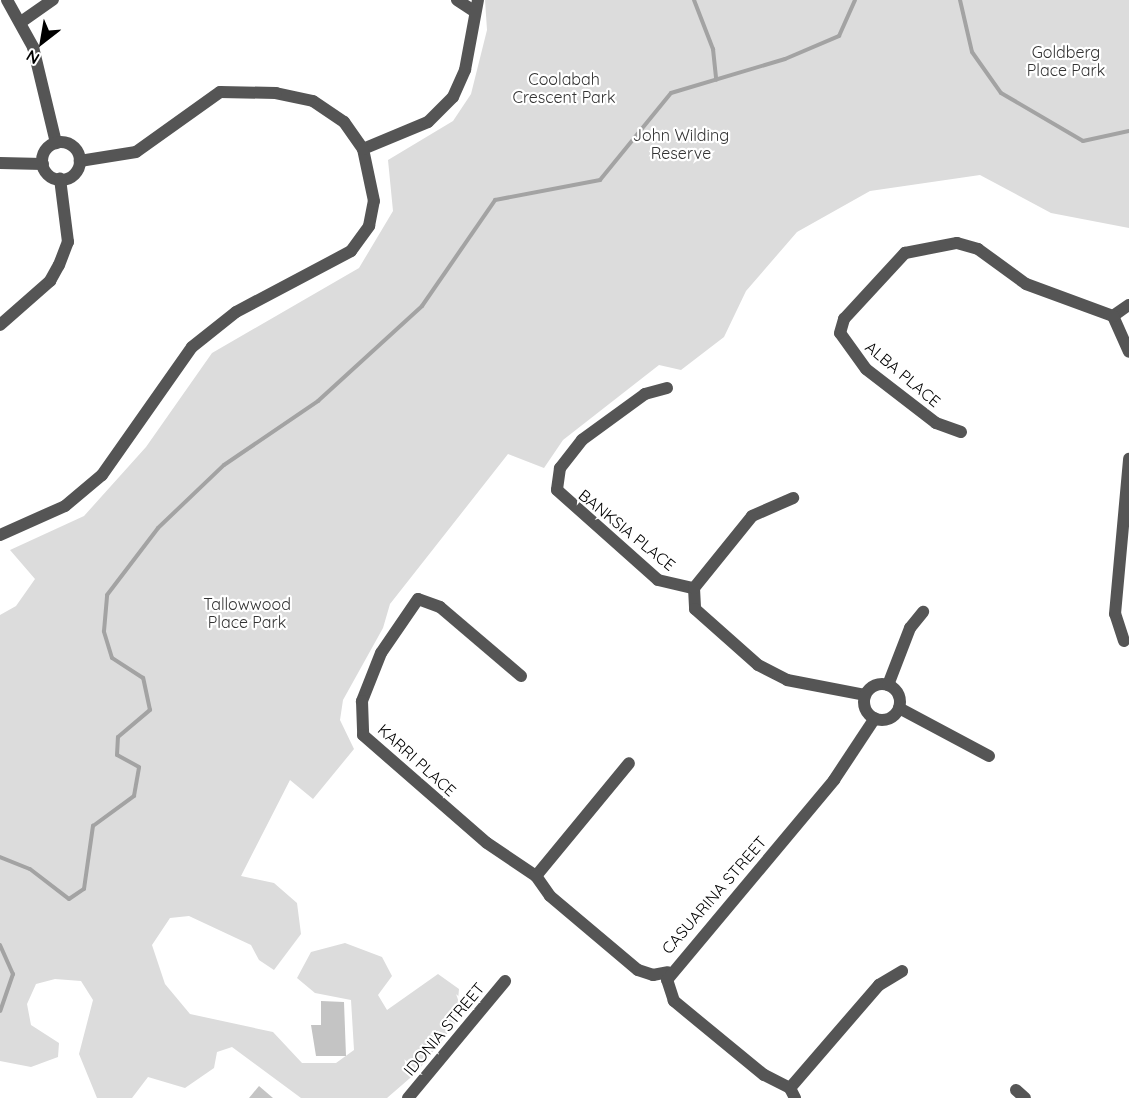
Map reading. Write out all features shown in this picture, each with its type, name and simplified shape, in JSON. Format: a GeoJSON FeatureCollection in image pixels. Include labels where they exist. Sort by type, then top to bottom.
{"type":"FeatureCollection","features":[{"type":"Feature","properties":{"kind":"street"},"geometry":{"type":"LineString","coordinates":[[7,0],[21,22],[39,66],[56,143]]}},
{"type":"Feature","properties":{"kind":"street"},"geometry":{"type":"LineString","coordinates":[[21,22],[53,0]]}},
{"type":"Feature","properties":{"kind":"street"},"geometry":{"type":"LineString","coordinates":[[363,150],[428,122],[453,97],[465,70],[476,6],[457,0]]}},
{"type":"Feature","properties":{"kind":"street"},"geometry":{"type":"LineString","coordinates":[[0,535],[65,506],[102,475],[128,444],[173,369],[215,327],[357,245],[374,201],[363,150],[344,122],[322,105],[238,89],[206,100],[136,152],[80,161]]}},
{"type":"Feature","properties":{"kind":"street"},"geometry":{"type":"LineString","coordinates":[[43,164],[44,153],[56,143],[73,146],[80,161],[76,172],[60,179]]}},
{"type":"Feature","properties":{"kind":"street"},"geometry":{"type":"LineString","coordinates":[[0,163],[43,164],[60,179],[68,242],[50,281],[0,326]]}},
{"type":"Feature","properties":{"kind":"street","name":"ALBA PLACE"},"geometry":{"type":"LineString","coordinates":[[961,432],[936,423],[866,369],[840,333],[844,319],[905,253],[957,243],[978,249],[1026,284],[1113,316]]}},
{"type":"Feature","properties":{"kind":"street"},"geometry":{"type":"LineString","coordinates":[[1129,305],[1113,316],[1129,352]]}},
{"type":"Feature","properties":{"kind":"street","name":"BANKSIA PLACE"},"geometry":{"type":"LineString","coordinates":[[667,388],[645,394],[582,440],[560,468],[557,490],[658,580],[694,588]]}},
{"type":"Feature","properties":{"kind":"street"},"geometry":{"type":"LineString","coordinates":[[1124,641],[1115,614],[1129,459]]}},
{"type":"Feature","properties":{"kind":"street"},"geometry":{"type":"LineString","coordinates":[[793,498],[752,516],[694,588],[695,609],[758,665],[787,680],[866,695]]}},
{"type":"Feature","properties":{"kind":"street","name":"KARRI PLACE"},"geometry":{"type":"LineString","coordinates":[[521,676],[440,608],[418,599],[381,653],[362,700],[360,721],[377,751],[519,869],[536,876],[550,896],[638,970],[668,972]]}},
{"type":"Feature","properties":{"kind":"street"},"geometry":{"type":"LineString","coordinates":[[888,685],[910,628],[923,612]]}},
{"type":"Feature","properties":{"kind":"street"},"geometry":{"type":"LineString","coordinates":[[888,685],[898,694],[899,708],[891,717],[875,718],[866,709],[866,695],[875,686],[888,685]]}},
{"type":"Feature","properties":{"kind":"street"},"geometry":{"type":"LineString","coordinates":[[899,708],[989,756]]}},
{"type":"Feature","properties":{"kind":"street","name":"CASUARINA STREET"},"geometry":{"type":"LineString","coordinates":[[793,1093],[764,1075],[674,1001],[668,972],[834,780],[875,718]]}},
{"type":"Feature","properties":{"kind":"street"},"geometry":{"type":"LineString","coordinates":[[536,876],[629,763]]}},
{"type":"Feature","properties":{"kind":"street"},"geometry":{"type":"LineString","coordinates":[[793,1093],[879,985],[902,971]]}},
{"type":"Feature","properties":{"kind":"street","name":"IDONIA STREET"},"geometry":{"type":"LineString","coordinates":[[408,1098],[505,981]]}},
{"type":"Feature","properties":{"kind":"green space"},"geometry":{"type":"Polygon","coordinates":[[[485,0],[1129,0],[1129,228],[1051,213],[980,175],[870,191],[797,232],[746,291],[724,337],[681,370],[659,365],[563,440],[544,468],[508,454],[390,604],[383,628],[343,700],[340,720],[354,749],[313,799],[290,780],[241,876],[274,883],[297,903],[301,934],[274,970],[259,960],[251,945],[189,916],[170,918],[152,945],[165,984],[190,1014],[273,1032],[302,1063],[336,1063],[354,1050],[351,1000],[315,993],[297,978],[311,952],[345,943],[382,957],[392,976],[378,995],[387,1010],[438,974],[459,989],[456,1022],[417,1072],[387,1098],[301,1098],[232,1047],[217,1052],[214,1068],[185,1088],[148,1077],[132,1098],[97,1098],[79,1054],[93,1000],[81,981],[55,979],[36,984],[27,1004],[31,1025],[59,1043],[58,1057],[31,1067],[0,1061],[0,615],[16,606],[35,579],[10,550],[84,516],[146,447],[212,353],[359,268],[393,211],[388,160],[453,121],[471,94],[487,30],[485,0]]]}},
{"type":"Feature","properties":{"kind":"building"},"geometry":{"type":"Polygon","coordinates":[[[321,1001],[344,1002],[346,1056],[316,1056],[311,1025],[321,1025],[321,1001]]]}},
{"type":"Feature","properties":{"kind":"building"},"geometry":{"type":"Polygon","coordinates":[[[259,1086],[273,1098],[249,1098],[259,1086]]]}},
{"type":"Feature","properties":{"kind":"waterway"},"geometry":{"type":"LineString","coordinates":[[694,0],[713,49],[716,80]]}},
{"type":"Feature","properties":{"kind":"waterway"},"geometry":{"type":"LineString","coordinates":[[0,857],[30,869],[69,899],[84,889],[93,826],[134,796],[139,767],[117,755],[118,737],[150,710],[143,678],[112,658],[104,631],[107,595],[158,528],[224,465],[318,401],[422,306],[495,200],[600,180],[671,93],[785,59],[839,36],[855,0]]}},
{"type":"Feature","properties":{"kind":"waterway"},"geometry":{"type":"LineString","coordinates":[[960,0],[972,52],[1001,93],[1083,141],[1129,131]]}},
{"type":"Feature","properties":{"kind":"waterway"},"geometry":{"type":"LineString","coordinates":[[0,945],[13,974],[0,1011]]}},
{"type":"Feature","properties":{"kind":"park label","name":"Goldberg Place Park"},"geometry":{"type":"Point","coordinates":[1066,61]}},
{"type":"Feature","properties":{"kind":"park label","name":"Coolabah Crescent Park"},"geometry":{"type":"Point","coordinates":[564,88]}},
{"type":"Feature","properties":{"kind":"park label","name":"John Wilding Reserve"},"geometry":{"type":"Point","coordinates":[681,144]}},
{"type":"Feature","properties":{"kind":"park label","name":"Tallowwood Place Park"},"geometry":{"type":"Point","coordinates":[247,613]}}]}
